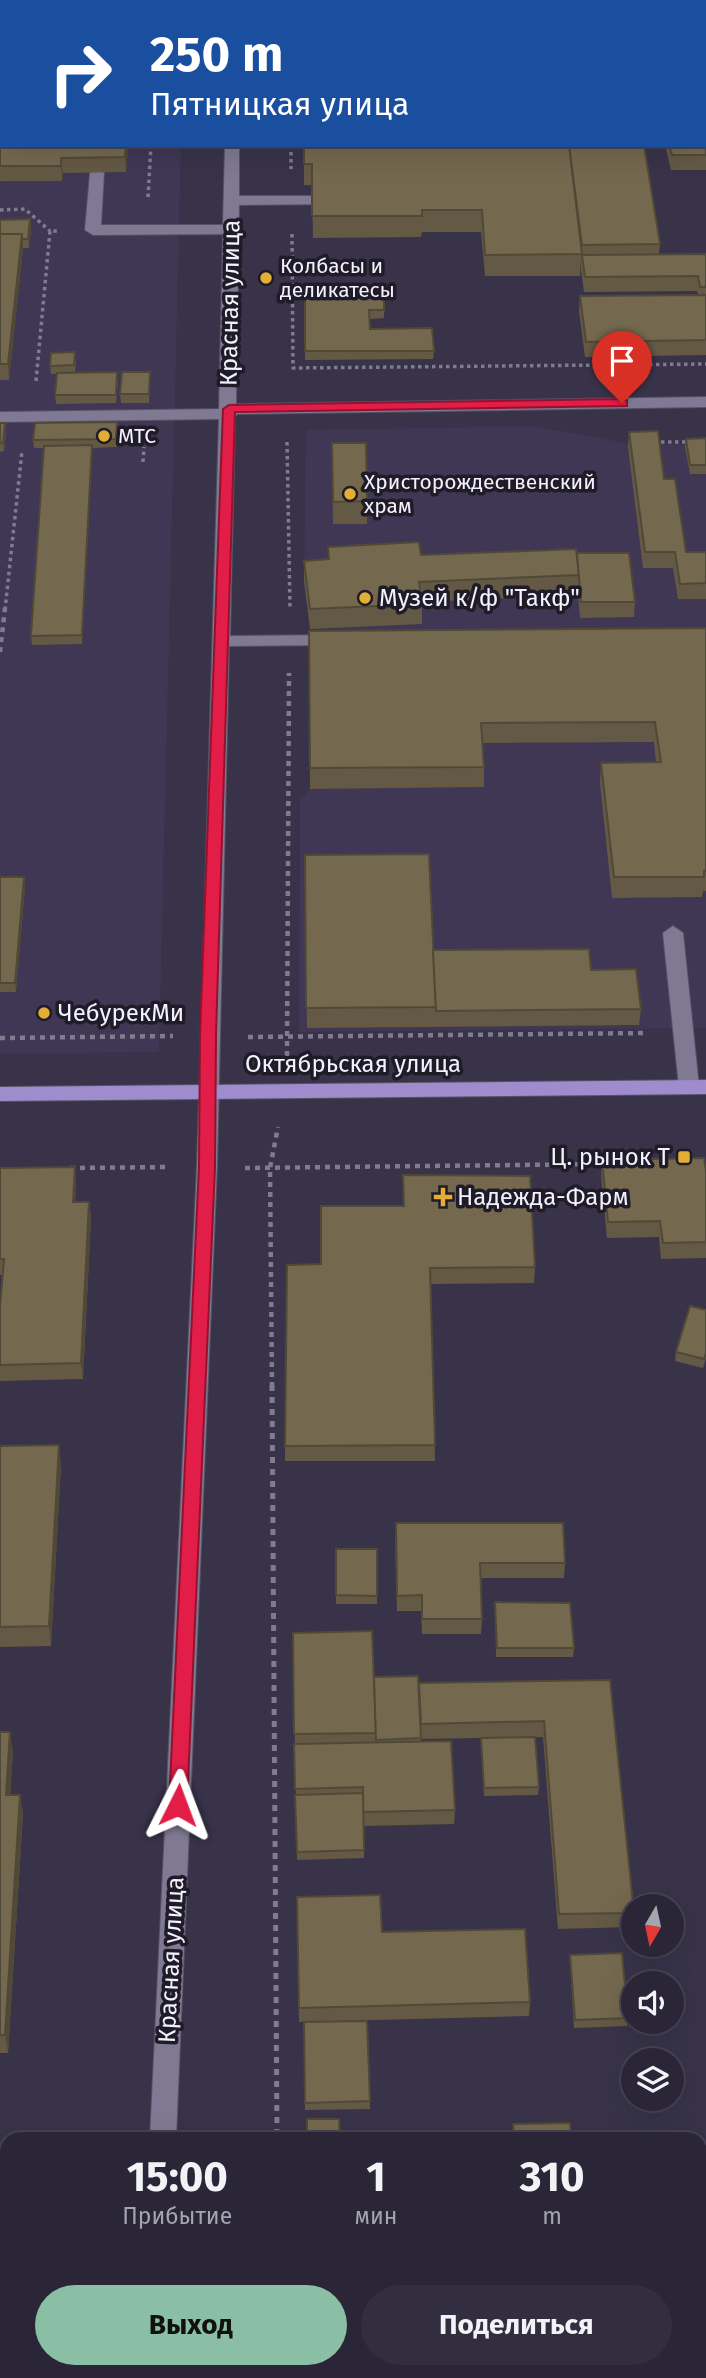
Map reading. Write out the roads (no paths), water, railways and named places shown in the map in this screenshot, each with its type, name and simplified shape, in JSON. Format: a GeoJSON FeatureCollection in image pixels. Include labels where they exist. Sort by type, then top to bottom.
{"type":"FeatureCollection","features":[{"type":"Feature","properties":{"kind":"main road","name":"Октябрьская улица"},"geometry":{"type":"LineString","coordinates":[[0,1094],[698,1087]]}},
{"type":"Feature","properties":{"kind":"street","name":"Красная улица"},"geometry":{"type":"LineString","coordinates":[[163,2132],[207,1167],[208,1035],[229,411],[232,147]]}},
{"type":"Feature","properties":{"kind":"street"},"geometry":{"type":"LineString","coordinates":[[97,173],[93,230],[231,229]]}},
{"type":"Feature","properties":{"kind":"street"},"geometry":{"type":"LineString","coordinates":[[231,201],[360,200]]}},
{"type":"Feature","properties":{"kind":"street"},"geometry":{"type":"LineString","coordinates":[[0,416],[289,408],[706,402]]}},
{"type":"Feature","properties":{"kind":"street"},"geometry":{"type":"LineString","coordinates":[[221,641],[350,640]]}},
{"type":"Feature","properties":{"kind":"street"},"geometry":{"type":"LineString","coordinates":[[673,933],[684,1032],[698,1087]]}},
{"type":"Feature","properties":{"kind":"place","name":"Колбасы и деликатесы"},"geometry":{"type":"Point","coordinates":[266,278]}},
{"type":"Feature","properties":{"kind":"place","name":"МТС"},"geometry":{"type":"Point","coordinates":[104,436]}},
{"type":"Feature","properties":{"kind":"place","name":"Христорождественский храм"},"geometry":{"type":"Point","coordinates":[350,494]}},
{"type":"Feature","properties":{"kind":"place","name":"Музей к/ф \"Такф\""},"geometry":{"type":"Point","coordinates":[365,598]}},
{"type":"Feature","properties":{"kind":"place","name":"ЧебурекМи"},"geometry":{"type":"Point","coordinates":[44,1013]}},
{"type":"Feature","properties":{"kind":"place","name":"Ц. рынок Т"},"geometry":{"type":"Point","coordinates":[684,1157]}},
{"type":"Feature","properties":{"kind":"place","name":"Надежда-Фарм"},"geometry":{"type":"Point","coordinates":[443,1197]}}]}
